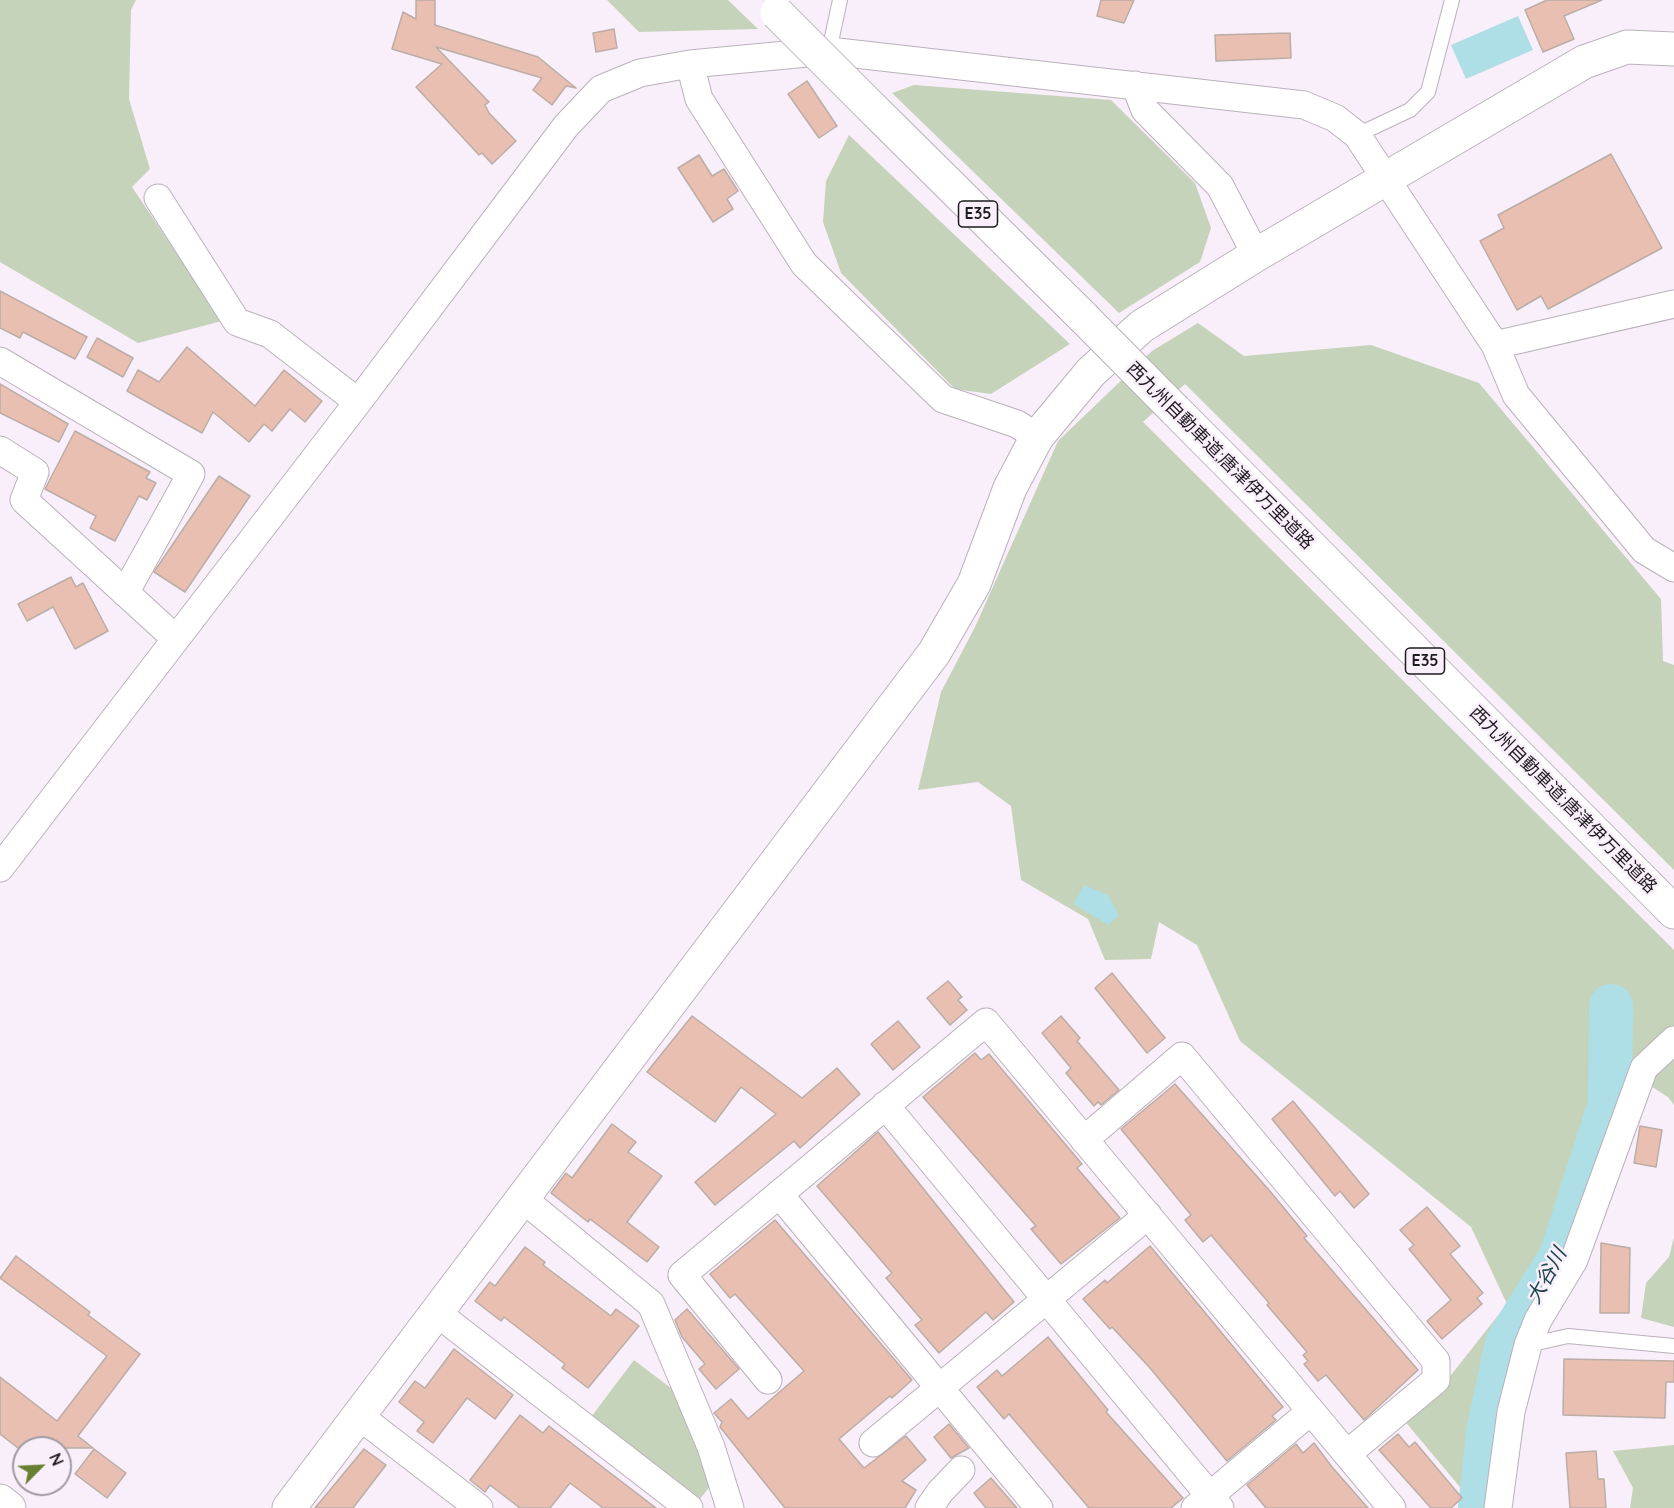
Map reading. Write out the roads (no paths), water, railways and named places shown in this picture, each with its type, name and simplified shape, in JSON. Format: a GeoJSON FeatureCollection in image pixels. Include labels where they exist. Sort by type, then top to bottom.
{"type":"FeatureCollection","features":[{"type":"Feature","properties":{"kind":"main road","name":"西九州自動車道;唐津伊万里道路"},"geometry":{"type":"LineString","coordinates":[[771,6],[1674,912]]}},
{"type":"Feature","properties":{"kind":"main road"},"geometry":{"type":"LineString","coordinates":[[290,1508],[934,653],[974,584],[1010,488],[1037,437],[1091,372],[1142,326],[1256,255],[1584,62],[1627,47],[1674,49]]}},
{"type":"Feature","properties":{"kind":"main road"},"geometry":{"type":"LineString","coordinates":[[0,1501],[9,1508]]}},
{"type":"Feature","properties":{"kind":"street"},"geometry":{"type":"LineString","coordinates":[[2,864],[358,402],[566,126],[601,89],[640,73],[690,64],[829,51],[1304,105],[1335,118],[1357,135],[1496,345],[1516,395],[1644,550],[1674,568]]}},
{"type":"Feature","properties":{"kind":"street"},"geometry":{"type":"LineString","coordinates":[[690,64],[699,99],[804,264],[943,399],[1017,424],[1037,437]]}},
{"type":"Feature","properties":{"kind":"street"},"geometry":{"type":"LineString","coordinates":[[1135,85],[1145,110],[1220,186],[1256,255]]}},
{"type":"Feature","properties":{"kind":"street"},"geometry":{"type":"LineString","coordinates":[[158,198],[237,322],[270,334],[358,402]]}},
{"type":"Feature","properties":{"kind":"street"},"geometry":{"type":"LineString","coordinates":[[1496,345],[1674,304]]}},
{"type":"Feature","properties":{"kind":"street"},"geometry":{"type":"LineString","coordinates":[[0,361],[191,474],[125,593]]}},
{"type":"Feature","properties":{"kind":"street"},"geometry":{"type":"LineString","coordinates":[[0,450],[35,472],[24,500],[176,639]]}},
{"type":"Feature","properties":{"kind":"street"},"geometry":{"type":"LineString","coordinates":[[768,1380],[682,1275],[986,1022],[1392,1508]]}},
{"type":"Feature","properties":{"kind":"street"},"geometry":{"type":"LineString","coordinates":[[1498,1508],[1511,1412],[1528,1345],[1538,1320],[1574,1260],[1644,1068],[1674,1040]]}},
{"type":"Feature","properties":{"kind":"street"},"geometry":{"type":"LineString","coordinates":[[1084,1140],[1182,1056],[1436,1361],[1436,1380],[1347,1454]]}},
{"type":"Feature","properties":{"kind":"street"},"geometry":{"type":"LineString","coordinates":[[885,1105],[1046,1299],[1208,1504],[1311,1411]]}},
{"type":"Feature","properties":{"kind":"street"},"geometry":{"type":"LineString","coordinates":[[778,1194],[1039,1508]]}},
{"type":"Feature","properties":{"kind":"street"},"geometry":{"type":"LineString","coordinates":[[523,1199],[651,1304],[711,1447],[730,1508]]}},
{"type":"Feature","properties":{"kind":"street"},"geometry":{"type":"LineString","coordinates":[[873,1443],[1148,1215]]}},
{"type":"Feature","properties":{"kind":"street"},"geometry":{"type":"LineString","coordinates":[[437,1313],[689,1508]]}},
{"type":"Feature","properties":{"kind":"street"},"geometry":{"type":"LineString","coordinates":[[359,1416],[479,1508]]}},
{"type":"Feature","properties":{"kind":"street"},"geometry":{"type":"LineString","coordinates":[[929,1508],[940,1491],[961,1470]]}},
{"type":"Feature","properties":{"kind":"lane"},"geometry":{"type":"LineString","coordinates":[[829,51],[840,0]]}},
{"type":"Feature","properties":{"kind":"lane"},"geometry":{"type":"LineString","coordinates":[[1357,135],[1410,110],[1428,92],[1452,0]]}},
{"type":"Feature","properties":{"kind":"lane"},"geometry":{"type":"LineString","coordinates":[[1528,1345],[1568,1336],[1674,1346]]}},
{"type":"Feature","properties":{"kind":"water"},"geometry":{"type":"Polygon","coordinates":[[[1518,16],[1533,50],[1466,79],[1451,45],[1518,16]]]}},
{"type":"Feature","properties":{"kind":"water"},"geometry":{"type":"Polygon","coordinates":[[[1084,885],[1108,895],[1119,915],[1108,925],[1074,904],[1084,885]]]}},
{"type":"Feature","properties":{"kind":"waterway","name":"大谷川"},"geometry":{"type":"LineString","coordinates":[[1480,1508],[1488,1432],[1507,1343],[1561,1256],[1610,1104],[1611,1006]]}}]}
